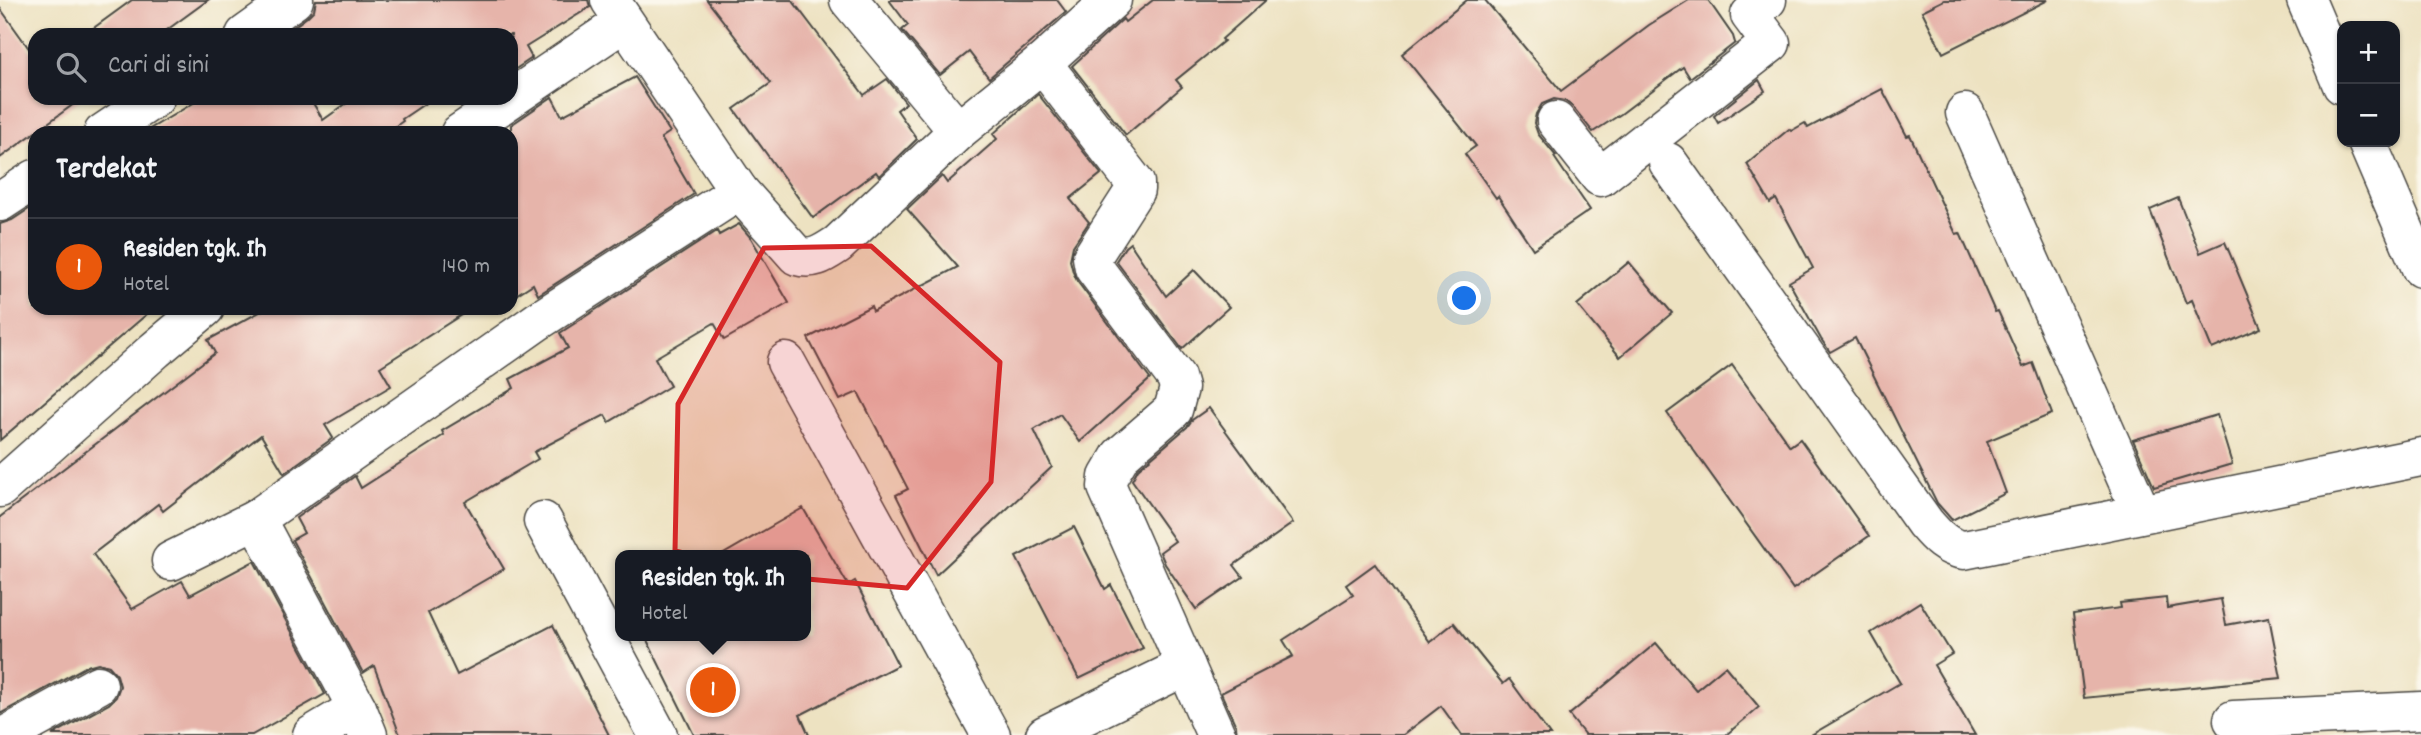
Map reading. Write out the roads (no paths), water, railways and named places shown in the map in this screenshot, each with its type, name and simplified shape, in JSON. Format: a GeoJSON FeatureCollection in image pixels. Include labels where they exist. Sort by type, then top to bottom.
{"type":"FeatureCollection","features":[{"type":"Feature","properties":{"kind":"street"},"geometry":{"type":"LineString","coordinates":[[255,28],[294,0]]}},
{"type":"Feature","properties":{"kind":"street"},"geometry":{"type":"LineString","coordinates":[[849,0],[958,131]]}},
{"type":"Feature","properties":{"kind":"street"},"geometry":{"type":"LineString","coordinates":[[518,88],[617,11],[739,191],[797,256],[818,257],[838,244],[958,131],[1042,63],[1112,0]]}},
{"type":"Feature","properties":{"kind":"street"},"geometry":{"type":"LineString","coordinates":[[1556,121],[1600,177],[1771,43],[1751,15],[1767,0]]}},
{"type":"Feature","properties":{"kind":"street"},"geometry":{"type":"LineString","coordinates":[[2306,0],[2342,84]]}},
{"type":"Feature","properties":{"kind":"street"},"geometry":{"type":"LineString","coordinates":[[1042,63],[1135,183],[1135,190],[1092,261],[1094,268],[1176,377],[1179,388],[1173,410],[1121,455],[1108,477],[1107,487],[1216,735]]}},
{"type":"Feature","properties":{"kind":"street"},"geometry":{"type":"LineString","coordinates":[[113,126],[145,105]]}},
{"type":"Feature","properties":{"kind":"street"},"geometry":{"type":"LineString","coordinates":[[469,126],[496,105]]}},
{"type":"Feature","properties":{"kind":"street"},"geometry":{"type":"LineString","coordinates":[[1965,113],[2141,512]]}},
{"type":"Feature","properties":{"kind":"street"},"geometry":{"type":"LineString","coordinates":[[2369,147],[2421,268]]}},
{"type":"Feature","properties":{"kind":"street"},"geometry":{"type":"LineString","coordinates":[[1668,162],[1925,523],[1935,535],[1954,549],[1964,550],[2421,457]]}},
{"type":"Feature","properties":{"kind":"street"},"geometry":{"type":"LineString","coordinates":[[0,202],[28,183]]}},
{"type":"Feature","properties":{"kind":"street"},"geometry":{"type":"LineString","coordinates":[[171,561],[256,519],[538,321],[739,191]]}},
{"type":"Feature","properties":{"kind":"street"},"geometry":{"type":"LineString","coordinates":[[0,488],[196,315]]}},
{"type":"Feature","properties":{"kind":"street"},"geometry":{"type":"LineString","coordinates":[[786,362],[991,735]]}},
{"type":"Feature","properties":{"kind":"street"},"geometry":{"type":"LineString","coordinates":[[256,519],[363,721],[312,735]]}},
{"type":"Feature","properties":{"kind":"street"},"geometry":{"type":"LineString","coordinates":[[543,521],[658,735]]}},
{"type":"Feature","properties":{"kind":"street"},"geometry":{"type":"LineString","coordinates":[[1045,735],[1186,666]]}},
{"type":"Feature","properties":{"kind":"street"},"geometry":{"type":"LineString","coordinates":[[7,735],[98,685]]}},
{"type":"Feature","properties":{"kind":"street"},"geometry":{"type":"LineString","coordinates":[[2233,720],[2421,711]]}},
{"type":"Feature","properties":{"kind":"place","name":"Residen tgk. Ih"},"geometry":{"type":"Point","coordinates":[713,690]}}]}
